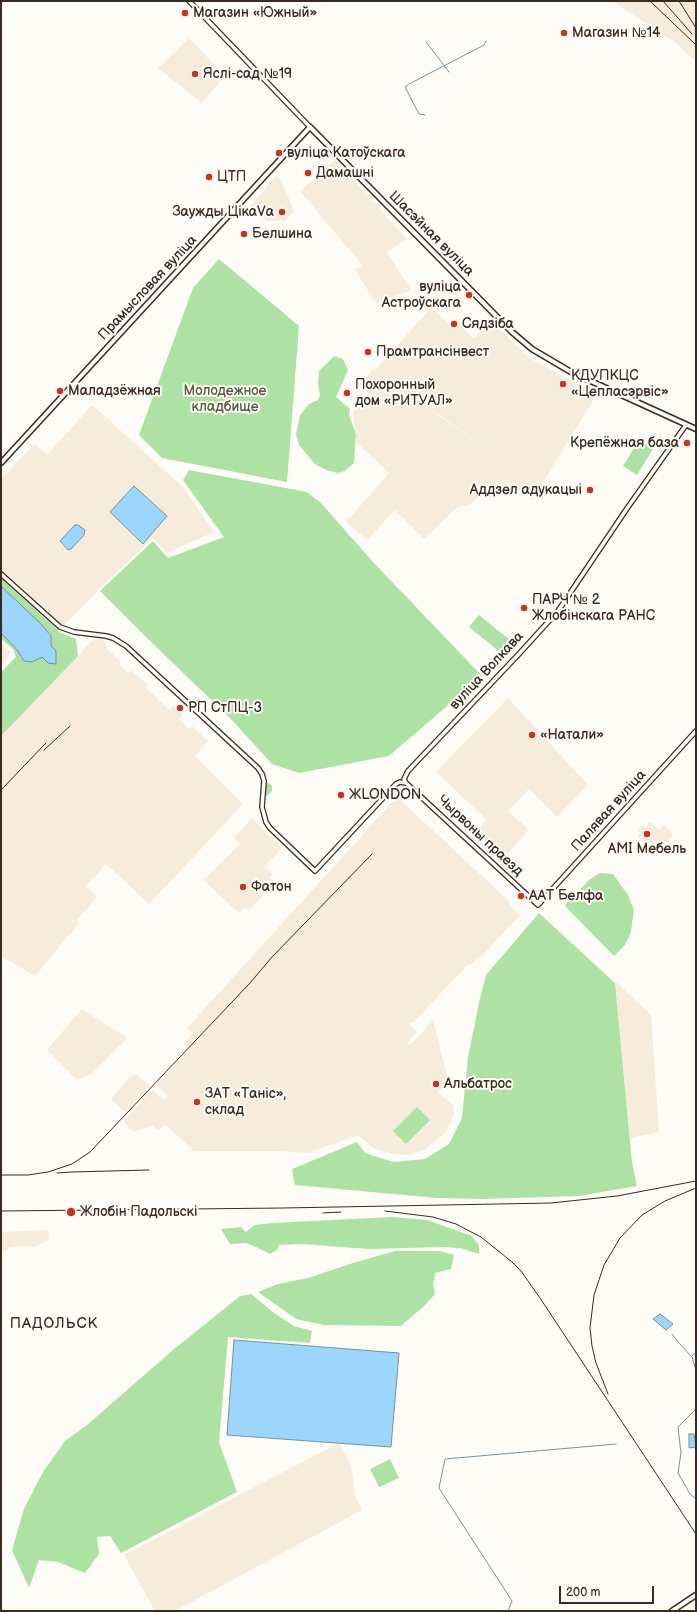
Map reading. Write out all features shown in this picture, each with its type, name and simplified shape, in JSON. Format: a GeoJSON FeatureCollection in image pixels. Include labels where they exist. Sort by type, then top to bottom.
{"type":"FeatureCollection","features":[{"type":"Feature","properties":{"kind":"main road","name":"Шасэйная вуліца"},"geometry":{"type":"LineString","coordinates":[[310,127],[512,332],[532,349],[571,372],[696,430]]}},
{"type":"Feature","properties":{"kind":"main road","name":"Прамысловая вуліца"},"geometry":{"type":"LineString","coordinates":[[1,463],[310,127]]}},
{"type":"Feature","properties":{"kind":"main road"},"geometry":{"type":"LineString","coordinates":[[672,1611],[696,1595]]}},
{"type":"Feature","properties":{"kind":"street","name":"Шасэйная вуліца"},"geometry":{"type":"LineString","coordinates":[[189,1],[310,127]]}},
{"type":"Feature","properties":{"kind":"street","name":"вуліца Волкава"},"geometry":{"type":"LineString","coordinates":[[406,783],[404,779],[408,771],[558,611],[628,507],[686,425]]}},
{"type":"Feature","properties":{"kind":"street"},"geometry":{"type":"LineString","coordinates":[[1,574],[60,627],[74,632],[113,638],[126,646],[258,768],[264,781],[262,807],[266,822],[270,828],[315,871],[396,784],[400,782],[406,783]]}},
{"type":"Feature","properties":{"kind":"street","name":"Палявая вуліца"},"geometry":{"type":"LineString","coordinates":[[538,905],[696,731]]}},
{"type":"Feature","properties":{"kind":"street","name":"Чырвоны праезд"},"geometry":{"type":"LineString","coordinates":[[406,783],[538,905]]}},
{"type":"Feature","properties":{"kind":"shaded area"},"geometry":{"type":"Polygon","coordinates":[[[612,1],[696,1],[696,62],[676,43],[612,1]]]}},
{"type":"Feature","properties":{"kind":"shaded area"},"geometry":{"type":"Polygon","coordinates":[[[189,38],[225,76],[202,103],[158,68],[189,38]]]}},
{"type":"Feature","properties":{"kind":"shaded area"},"geometry":{"type":"Polygon","coordinates":[[[335,160],[407,239],[387,252],[411,290],[376,303],[355,270],[363,266],[300,191],[335,160]]]}},
{"type":"Feature","properties":{"kind":"shaded area"},"geometry":{"type":"Polygon","coordinates":[[[277,175],[294,211],[285,221],[267,221],[248,209],[277,175]]]}},
{"type":"Feature","properties":{"kind":"shaded area"},"geometry":{"type":"Polygon","coordinates":[[[431,308],[456,329],[459,325],[474,338],[492,321],[529,358],[597,394],[532,500],[508,484],[507,486],[499,481],[469,505],[457,507],[424,539],[395,510],[367,540],[346,522],[391,471],[389,473],[357,443],[353,412],[369,394],[359,385],[374,368],[376,369],[431,308]],[[402,388],[442,418],[493,454],[402,388]]]}},
{"type":"Feature","properties":{"kind":"shaded area"},"geometry":{"type":"Polygon","coordinates":[[[92,405],[183,487],[214,532],[167,553],[153,538],[104,584],[64,626],[1,569],[1,479],[35,444],[47,455],[92,405]]]}},
{"type":"Feature","properties":{"kind":"shaded area"},"geometry":{"type":"Polygon","coordinates":[[[94,639],[105,640],[107,649],[121,662],[119,665],[128,673],[131,670],[148,685],[146,688],[169,710],[174,705],[183,715],[179,719],[189,729],[192,726],[208,741],[195,756],[243,804],[149,904],[106,864],[86,886],[97,897],[77,920],[79,923],[35,976],[1,956],[1,734],[94,639]]]}},
{"type":"Feature","properties":{"kind":"shaded area"},"geometry":{"type":"Polygon","coordinates":[[[1,643],[11,653],[1,664],[1,643]]]}},
{"type":"Feature","properties":{"kind":"shaded area"},"geometry":{"type":"Polygon","coordinates":[[[508,698],[588,785],[557,817],[529,789],[508,811],[529,830],[507,854],[499,847],[497,848],[478,830],[487,820],[436,772],[508,698]]]}},
{"type":"Feature","properties":{"kind":"shaded area"},"geometry":{"type":"Polygon","coordinates":[[[397,797],[509,901],[510,905],[520,915],[481,957],[479,956],[471,965],[469,963],[413,1023],[411,1022],[409,1024],[417,1032],[407,1043],[410,1046],[433,1020],[447,1076],[446,1083],[438,1092],[453,1105],[454,1115],[450,1125],[443,1135],[423,1151],[405,1155],[393,1154],[373,1148],[358,1135],[308,1153],[278,1151],[194,1151],[166,1125],[157,1130],[153,1125],[134,1132],[123,1122],[152,1089],[164,1100],[168,1096],[157,1085],[189,1050],[183,1044],[193,1033],[187,1028],[397,797]]]}},
{"type":"Feature","properties":{"kind":"shaded area"},"geometry":{"type":"Polygon","coordinates":[[[252,818],[282,848],[265,866],[273,874],[270,878],[275,882],[249,911],[245,907],[239,913],[203,880],[240,844],[234,838],[252,818]]]}},
{"type":"Feature","properties":{"kind":"shaded area"},"geometry":{"type":"Polygon","coordinates":[[[650,822],[659,830],[664,824],[673,835],[652,856],[642,847],[645,844],[637,836],[640,832],[638,831],[643,825],[645,827],[650,822]]]}},
{"type":"Feature","properties":{"kind":"shaded area"},"geometry":{"type":"Polygon","coordinates":[[[615,981],[651,1015],[659,1132],[630,1138],[615,981]]]}},
{"type":"Feature","properties":{"kind":"shaded area"},"geometry":{"type":"Polygon","coordinates":[[[82,1009],[127,1038],[92,1074],[77,1080],[47,1050],[82,1009]]]}},
{"type":"Feature","properties":{"kind":"shaded area"},"geometry":{"type":"Polygon","coordinates":[[[132,1075],[137,1075],[150,1086],[126,1113],[111,1099],[132,1075]]]}},
{"type":"Feature","properties":{"kind":"shaded area"},"geometry":{"type":"Polygon","coordinates":[[[48,1230],[49,1240],[34,1247],[11,1247],[1,1253],[1,1232],[48,1230]]]}},
{"type":"Feature","properties":{"kind":"shaded area"},"geometry":{"type":"Polygon","coordinates":[[[339,1443],[351,1465],[355,1496],[362,1510],[175,1611],[155,1611],[124,1555],[339,1443]]]}},
{"type":"Feature","properties":{"kind":"green space","name":"Молодежное кладбище"},"geometry":{"type":"Polygon","coordinates":[[[219,259],[299,326],[287,482],[162,458],[139,435],[193,288],[219,259]]]}},
{"type":"Feature","properties":{"kind":"green space"},"geometry":{"type":"Polygon","coordinates":[[[334,356],[343,359],[348,370],[336,397],[350,409],[349,415],[356,434],[354,463],[345,471],[338,473],[326,470],[315,464],[299,445],[296,434],[300,415],[309,404],[318,400],[320,395],[318,383],[319,371],[334,356]]]}},
{"type":"Feature","properties":{"kind":"green space"},"geometry":{"type":"Polygon","coordinates":[[[639,440],[653,449],[637,475],[623,466],[639,440]]]}},
{"type":"Feature","properties":{"kind":"green space"},"geometry":{"type":"Polygon","coordinates":[[[189,470],[307,492],[320,502],[374,563],[482,676],[389,756],[299,773],[272,764],[230,718],[100,591],[153,541],[168,558],[224,537],[183,480],[189,470]]]}},
{"type":"Feature","properties":{"kind":"green space"},"geometry":{"type":"Polygon","coordinates":[[[1,578],[61,633],[76,639],[78,656],[1,736],[1,672],[16,657],[13,649],[1,639],[1,578]]]}},
{"type":"Feature","properties":{"kind":"green space"},"geometry":{"type":"Polygon","coordinates":[[[479,615],[511,641],[501,653],[469,627],[479,615]]]}},
{"type":"Feature","properties":{"kind":"green space"},"geometry":{"type":"Polygon","coordinates":[[[268,782],[272,786],[272,791],[267,796],[265,794],[265,786],[268,782]]]}},
{"type":"Feature","properties":{"kind":"green space"},"geometry":{"type":"Polygon","coordinates":[[[600,873],[613,874],[628,895],[634,910],[631,932],[625,945],[614,956],[565,905],[589,880],[600,873]]]}},
{"type":"Feature","properties":{"kind":"green space"},"geometry":{"type":"Polygon","coordinates":[[[539,913],[615,983],[632,1162],[637,1186],[579,1196],[484,1199],[437,1198],[295,1185],[292,1169],[357,1142],[365,1153],[393,1162],[425,1159],[449,1144],[462,1118],[468,1057],[486,975],[539,913]]]}},
{"type":"Feature","properties":{"kind":"green space"},"geometry":{"type":"Polygon","coordinates":[[[417,1107],[430,1120],[406,1144],[393,1131],[417,1107]]]}},
{"type":"Feature","properties":{"kind":"green space"},"geometry":{"type":"Polygon","coordinates":[[[392,1217],[427,1220],[472,1236],[479,1245],[479,1254],[460,1248],[444,1247],[368,1249],[302,1244],[279,1245],[277,1250],[270,1254],[246,1243],[230,1244],[221,1229],[241,1227],[246,1232],[255,1225],[272,1223],[392,1217]]]}},
{"type":"Feature","properties":{"kind":"green space"},"geometry":{"type":"Polygon","coordinates":[[[395,1251],[440,1251],[454,1255],[451,1269],[435,1273],[433,1284],[435,1294],[401,1326],[324,1325],[296,1319],[258,1292],[278,1284],[308,1278],[395,1251]]]}},
{"type":"Feature","properties":{"kind":"green space"},"geometry":{"type":"Polygon","coordinates":[[[251,1294],[274,1313],[294,1326],[312,1331],[310,1343],[228,1337],[219,1442],[237,1492],[121,1553],[110,1536],[97,1537],[99,1554],[85,1573],[58,1562],[39,1560],[29,1588],[12,1550],[24,1509],[43,1472],[65,1441],[87,1425],[173,1350],[240,1296],[251,1294]]]}},
{"type":"Feature","properties":{"kind":"green space"},"geometry":{"type":"Polygon","coordinates":[[[390,1459],[399,1478],[379,1487],[370,1469],[390,1459]]]}},
{"type":"Feature","properties":{"kind":"water"},"geometry":{"type":"Polygon","coordinates":[[[134,486],[167,516],[143,544],[110,512],[134,486]]]}},
{"type":"Feature","properties":{"kind":"water"},"geometry":{"type":"Polygon","coordinates":[[[75,525],[78,525],[85,530],[84,535],[71,549],[68,550],[60,541],[75,525]]]}},
{"type":"Feature","properties":{"kind":"water"},"geometry":{"type":"Polygon","coordinates":[[[1,586],[41,624],[51,636],[51,645],[56,651],[56,664],[48,663],[42,657],[32,662],[24,661],[18,651],[1,633],[1,586]]]}},
{"type":"Feature","properties":{"kind":"water"},"geometry":{"type":"Polygon","coordinates":[[[660,1314],[673,1324],[666,1330],[653,1319],[660,1314]]]}},
{"type":"Feature","properties":{"kind":"water"},"geometry":{"type":"Polygon","coordinates":[[[234,1340],[399,1353],[391,1447],[227,1435],[234,1340]]]}},
{"type":"Feature","properties":{"kind":"water"},"geometry":{"type":"Polygon","coordinates":[[[689,1434],[694,1434],[696,1447],[689,1448],[689,1434]]]}},
{"type":"Feature","properties":{"kind":"waterway"},"geometry":{"type":"LineString","coordinates":[[425,115],[419,114],[405,87],[484,45],[486,41]]}},
{"type":"Feature","properties":{"kind":"waterway"},"geometry":{"type":"LineString","coordinates":[[426,42],[449,72]]}},
{"type":"Feature","properties":{"kind":"waterway"},"geometry":{"type":"LineString","coordinates":[[672,1334],[692,1357],[696,1370]]}},
{"type":"Feature","properties":{"kind":"waterway"},"geometry":{"type":"LineString","coordinates":[[692,1356],[696,1353]]}},
{"type":"Feature","properties":{"kind":"waterway"},"geometry":{"type":"LineString","coordinates":[[696,1404],[695,1410],[678,1427],[681,1453],[678,1473],[690,1494],[696,1499]]}},
{"type":"Feature","properties":{"kind":"waterway"},"geometry":{"type":"LineString","coordinates":[[508,1611],[512,1601],[439,1488],[445,1459],[616,1444]]}},
{"type":"Feature","properties":{"kind":"railway"},"geometry":{"type":"LineString","coordinates":[[650,1],[696,45]]}},
{"type":"Feature","properties":{"kind":"railway"},"geometry":{"type":"LineString","coordinates":[[663,1],[692,34]]}},
{"type":"Feature","properties":{"kind":"railway"},"geometry":{"type":"LineString","coordinates":[[679,1],[696,28]]}},
{"type":"Feature","properties":{"kind":"railway"},"geometry":{"type":"LineString","coordinates":[[44,750],[70,726]]}},
{"type":"Feature","properties":{"kind":"railway"},"geometry":{"type":"LineString","coordinates":[[1,790],[46,743]]}},
{"type":"Feature","properties":{"kind":"railway"},"geometry":{"type":"LineString","coordinates":[[1,1175],[28,1175],[48,1172],[72,1164],[90,1152],[250,983],[272,957],[372,854]]}},
{"type":"Feature","properties":{"kind":"railway"},"geometry":{"type":"LineString","coordinates":[[57,1173],[149,1170]]}},
{"type":"Feature","properties":{"kind":"railway"},"geometry":{"type":"LineString","coordinates":[[1,1211],[551,1203],[617,1196],[696,1181]]}},
{"type":"Feature","properties":{"kind":"railway"},"geometry":{"type":"LineString","coordinates":[[608,1394],[596,1363],[590,1328],[594,1295],[604,1265],[620,1238],[642,1215],[665,1201],[696,1188]]}},
{"type":"Feature","properties":{"kind":"railway"},"geometry":{"type":"LineString","coordinates":[[385,1211],[433,1217],[456,1224],[481,1237],[521,1271],[696,1534]]}},
{"type":"Feature","properties":{"kind":"railway"},"geometry":{"type":"LineString","coordinates":[[323,1213],[341,1212]]}},
{"type":"Feature","properties":{"kind":"place","name":"Магазин «Южный»"},"geometry":{"type":"Point","coordinates":[185,13]}},
{"type":"Feature","properties":{"kind":"place","name":"Магазин №14"},"geometry":{"type":"Point","coordinates":[564,33]}},
{"type":"Feature","properties":{"kind":"place","name":"Яслі-сад №19"},"geometry":{"type":"Point","coordinates":[195,74]}},
{"type":"Feature","properties":{"kind":"place","name":"вуліца Катоўскага"},"geometry":{"type":"Point","coordinates":[279,153]}},
{"type":"Feature","properties":{"kind":"place","name":"Дамашні"},"geometry":{"type":"Point","coordinates":[308,173]}},
{"type":"Feature","properties":{"kind":"place","name":"ЦТП"},"geometry":{"type":"Point","coordinates":[209,177]}},
{"type":"Feature","properties":{"kind":"place","name":"Заужды ЦікаVа"},"geometry":{"type":"Point","coordinates":[282,212]}},
{"type":"Feature","properties":{"kind":"place","name":"Белшина"},"geometry":{"type":"Point","coordinates":[244,234]}},
{"type":"Feature","properties":{"kind":"place","name":"вуліца Астроўскага"},"geometry":{"type":"Point","coordinates":[469,295]}},
{"type":"Feature","properties":{"kind":"place","name":"Сядзіба"},"geometry":{"type":"Point","coordinates":[454,324]}},
{"type":"Feature","properties":{"kind":"place","name":"Прамтрансінвест"},"geometry":{"type":"Point","coordinates":[368,352]}},
{"type":"Feature","properties":{"kind":"place","name":"КДУПКЦС «Цепласэрвіс»"},"geometry":{"type":"Point","coordinates":[563,384]}},
{"type":"Feature","properties":{"kind":"place","name":"Маладзёжная"},"geometry":{"type":"Point","coordinates":[60,391]}},
{"type":"Feature","properties":{"kind":"place","name":"Похоронный дом «РИТУАЛ»"},"geometry":{"type":"Point","coordinates":[347,393]}},
{"type":"Feature","properties":{"kind":"place","name":"Крепёжная база"},"geometry":{"type":"Point","coordinates":[687,443]}},
{"type":"Feature","properties":{"kind":"place","name":"Аддзел адукацыі"},"geometry":{"type":"Point","coordinates":[590,490]}},
{"type":"Feature","properties":{"kind":"place","name":"ПАРЧ № 2 Жлобінскага РАНС"},"geometry":{"type":"Point","coordinates":[524,608]}},
{"type":"Feature","properties":{"kind":"place","name":"РП СтПЦ-3"},"geometry":{"type":"Point","coordinates":[180,708]}},
{"type":"Feature","properties":{"kind":"place","name":"«Натали»"},"geometry":{"type":"Point","coordinates":[532,735]}},
{"type":"Feature","properties":{"kind":"place","name":"ЖLONDON"},"geometry":{"type":"Point","coordinates":[341,795]}},
{"type":"Feature","properties":{"kind":"place","name":"AMI Мебель"},"geometry":{"type":"Point","coordinates":[647,834]}},
{"type":"Feature","properties":{"kind":"place","name":"Фатон"},"geometry":{"type":"Point","coordinates":[243,887]}},
{"type":"Feature","properties":{"kind":"place","name":"ААТ Белфа"},"geometry":{"type":"Point","coordinates":[521,896]}},
{"type":"Feature","properties":{"kind":"place","name":"Альбатрос"},"geometry":{"type":"Point","coordinates":[436,1084]}},
{"type":"Feature","properties":{"kind":"place","name":"ЗАТ «Таніс», склад"},"geometry":{"type":"Point","coordinates":[197,1102]}},
{"type":"Feature","properties":{"kind":"place","name":"Жлобін Падольскі"},"geometry":{"type":"Point","coordinates":[71,1212]}},
{"type":"Feature","properties":{"kind":"district","name":"ПАДОЛЬСК"},"geometry":{"type":"Point","coordinates":[54,1324]}}]}
